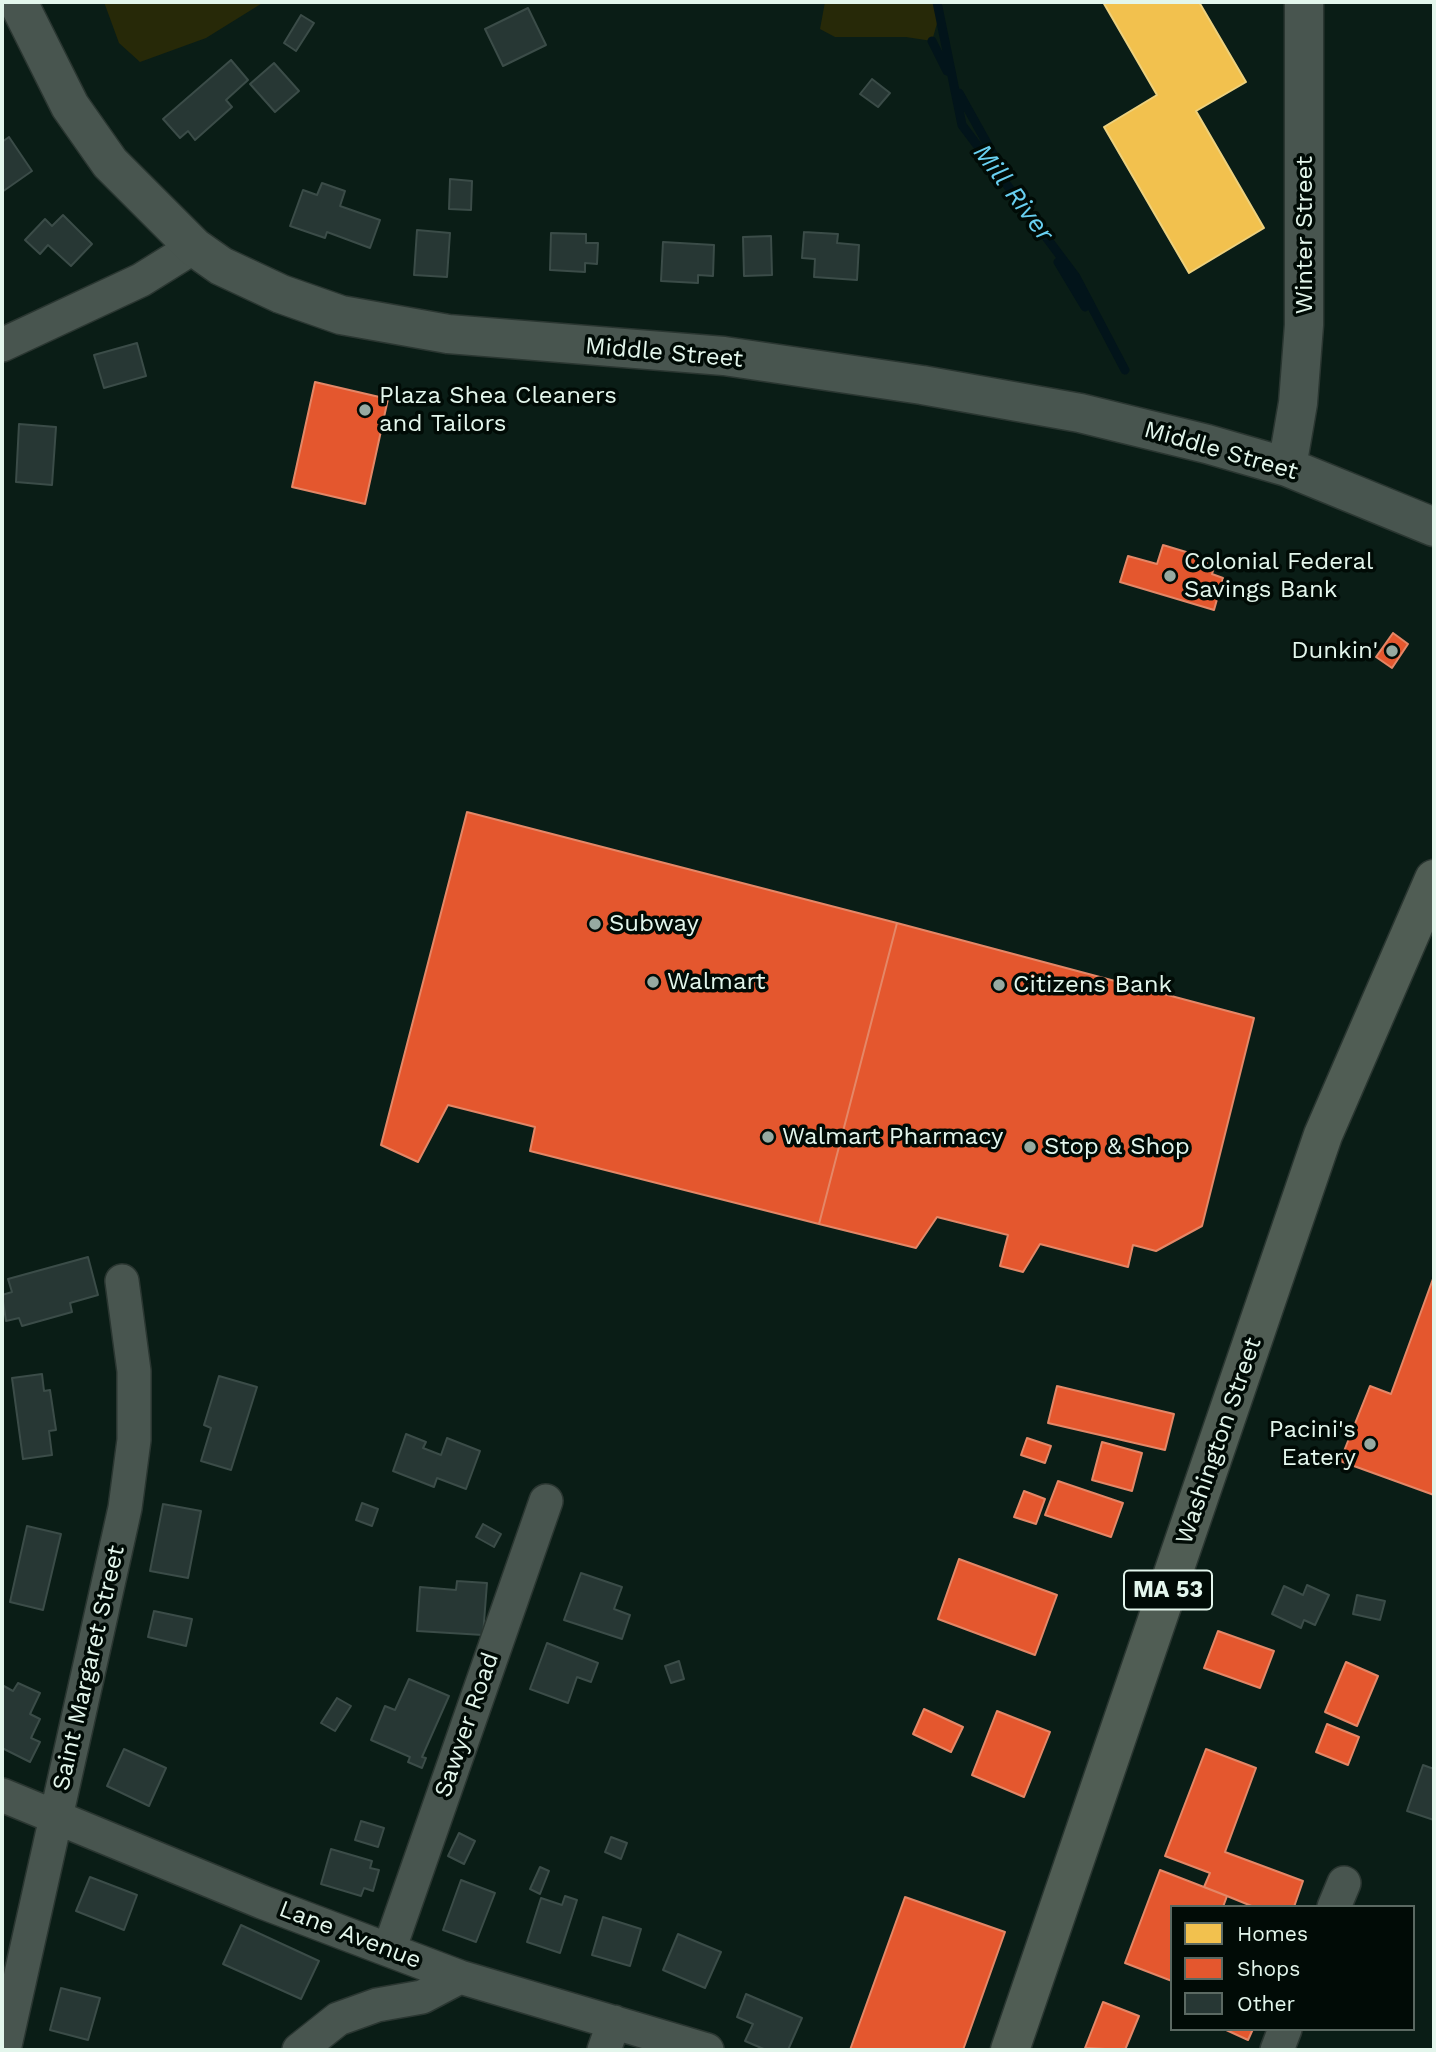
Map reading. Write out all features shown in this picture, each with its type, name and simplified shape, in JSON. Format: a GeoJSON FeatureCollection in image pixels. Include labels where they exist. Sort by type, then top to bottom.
{"type":"FeatureCollection","features":[{"type":"Feature","properties":{"kind":"main road","name":"Middle Street"},"geometry":{"type":"LineString","coordinates":[[18,2],[71,106],[110,163],[194,247],[221,266],[273,290],[341,315],[448,334],[724,356],[922,385],[1080,413],[1208,444],[1287,467],[1434,527]]}},
{"type":"Feature","properties":{"kind":"main road","name":"Winter Street"},"geometry":{"type":"LineString","coordinates":[[1287,467],[1298,403],[1304,325],[1304,2]]}},
{"type":"Feature","properties":{"kind":"main road","name":"Washington Street"},"geometry":{"type":"LineString","coordinates":[[1017,2048],[1323,1135],[1434,879]]}},
{"type":"Feature","properties":{"kind":"street"},"geometry":{"type":"LineString","coordinates":[[2,345],[141,280],[194,247]]}},
{"type":"Feature","properties":{"kind":"street","name":"Saint Margaret Street"},"geometry":{"type":"LineString","coordinates":[[4,2050],[125,1508],[134,1440],[134,1371],[122,1281]]}},
{"type":"Feature","properties":{"kind":"street","name":"Sawyer Road"},"geometry":{"type":"LineString","coordinates":[[389,1950],[546,1501]]}},
{"type":"Feature","properties":{"kind":"street","name":"Lane Avenue"},"geometry":{"type":"LineString","coordinates":[[2,1795],[609,2036],[707,2050]]}},
{"type":"Feature","properties":{"kind":"street"},"geometry":{"type":"LineString","coordinates":[[299,2050],[338,2019],[377,2005],[422,1997],[460,1977]]}},
{"type":"Feature","properties":{"kind":"street"},"geometry":{"type":"LineString","coordinates":[[1277,2050],[1285,2031]]}},
{"type":"Feature","properties":{"kind":"green space"},"geometry":{"type":"Polygon","coordinates":[[[104,2],[264,2],[206,38],[140,62],[119,43],[104,2]]]}},
{"type":"Feature","properties":{"kind":"green space"},"geometry":{"type":"Polygon","coordinates":[[[825,2],[943,2],[932,41],[906,37],[835,37],[820,29],[825,2]]]}},
{"type":"Feature","properties":{"kind":"building: Homes"},"geometry":{"type":"Polygon","coordinates":[[[1103,2],[1199,2],[1246,82],[1196,111],[1264,228],[1189,273],[1104,127],[1157,95],[1103,2]]]}},
{"type":"Feature","properties":{"kind":"building: Shops"},"geometry":{"type":"Polygon","coordinates":[[[315,382],[388,399],[365,504],[292,487],[315,382]]]}},
{"type":"Feature","properties":{"kind":"building: Shops","name":"Colonial Federal Savings Bank"},"geometry":{"type":"Polygon","coordinates":[[[1163,545],[1216,561],[1212,574],[1223,578],[1214,610],[1120,582],[1128,556],[1157,564],[1163,545]]]}},
{"type":"Feature","properties":{"kind":"building: Shops","name":"Dunkin'"},"geometry":{"type":"Polygon","coordinates":[[[1393,633],[1408,644],[1392,668],[1376,657],[1393,633]]]}},
{"type":"Feature","properties":{"kind":"building: Shops","name":"Walmart"},"geometry":{"type":"Polygon","coordinates":[[[467,812],[897,923],[819,1224],[530,1151],[535,1127],[448,1105],[418,1162],[381,1145],[467,812]]]}},
{"type":"Feature","properties":{"kind":"building: Shops","name":"Stop & Shop"},"geometry":{"type":"Polygon","coordinates":[[[897,923],[1254,1018],[1202,1226],[1156,1251],[1133,1245],[1128,1267],[1040,1244],[1023,1272],[1000,1266],[1008,1235],[937,1217],[916,1248],[819,1224],[897,923]]]}},
{"type":"Feature","properties":{"kind":"building: Shops"},"geometry":{"type":"Polygon","coordinates":[[[1434,1276],[1434,1495],[1340,1461],[1370,1386],[1391,1394],[1434,1276]]]}},
{"type":"Feature","properties":{"kind":"building: Shops"},"geometry":{"type":"Polygon","coordinates":[[[1057,1386],[1174,1414],[1165,1450],[1048,1423],[1057,1386]]]}},
{"type":"Feature","properties":{"kind":"building: Shops"},"geometry":{"type":"Polygon","coordinates":[[[1027,1438],[1051,1446],[1045,1463],[1021,1455],[1027,1438]]]}},
{"type":"Feature","properties":{"kind":"building: Shops"},"geometry":{"type":"Polygon","coordinates":[[[1102,1442],[1142,1453],[1132,1491],[1092,1480],[1102,1442]]]}},
{"type":"Feature","properties":{"kind":"building: Shops"},"geometry":{"type":"Polygon","coordinates":[[[1058,1481],[1123,1503],[1111,1537],[1045,1515],[1058,1481]]]}},
{"type":"Feature","properties":{"kind":"building: Shops"},"geometry":{"type":"Polygon","coordinates":[[[1024,1491],[1045,1499],[1036,1524],[1014,1517],[1024,1491]]]}},
{"type":"Feature","properties":{"kind":"building: Shops"},"geometry":{"type":"Polygon","coordinates":[[[959,1559],[1057,1595],[1035,1655],[938,1619],[959,1559]]]}},
{"type":"Feature","properties":{"kind":"building: Shops"},"geometry":{"type":"Polygon","coordinates":[[[1218,1631],[1274,1651],[1260,1688],[1204,1668],[1218,1631]]]}},
{"type":"Feature","properties":{"kind":"building: Shops"},"geometry":{"type":"Polygon","coordinates":[[[1346,1662],[1378,1676],[1357,1726],[1325,1712],[1346,1662]]]}},
{"type":"Feature","properties":{"kind":"building: Shops"},"geometry":{"type":"Polygon","coordinates":[[[924,1709],[963,1727],[951,1752],[913,1734],[924,1709]]]}},
{"type":"Feature","properties":{"kind":"building: Shops"},"geometry":{"type":"Polygon","coordinates":[[[997,1711],[1050,1732],[1024,1797],[972,1775],[997,1711]]]}},
{"type":"Feature","properties":{"kind":"building: Shops"},"geometry":{"type":"Polygon","coordinates":[[[1327,1724],[1359,1737],[1348,1765],[1316,1752],[1327,1724]]]}},
{"type":"Feature","properties":{"kind":"building: Shops"},"geometry":{"type":"Polygon","coordinates":[[[1206,1749],[1256,1768],[1225,1852],[1303,1881],[1295,1905],[1249,1905],[1204,1887],[1210,1873],[1165,1856],[1206,1749]]]}},
{"type":"Feature","properties":{"kind":"building: Shops"},"geometry":{"type":"Polygon","coordinates":[[[1160,1870],[1227,1896],[1224,1905],[1170,1905],[1170,1980],[1125,1963],[1160,1870]]]}},
{"type":"Feature","properties":{"kind":"building: Shops"},"geometry":{"type":"Polygon","coordinates":[[[905,1897],[1005,1932],[963,2050],[850,2050],[905,1897]]]}},
{"type":"Feature","properties":{"kind":"building: Shops"},"geometry":{"type":"Polygon","coordinates":[[[1103,2002],[1139,2016],[1125,2050],[1085,2048],[1103,2002]]]}},
{"type":"Feature","properties":{"kind":"building: Shops"},"geometry":{"type":"Polygon","coordinates":[[[1228,2031],[1252,2031],[1248,2040],[1228,2031]]]}},
{"type":"Feature","properties":{"kind":"building: Other"},"geometry":{"type":"Polygon","coordinates":[[[528,8],[546,45],[503,66],[485,29],[528,8]]]}},
{"type":"Feature","properties":{"kind":"building: Other"},"geometry":{"type":"Polygon","coordinates":[[[301,15],[314,23],[296,51],[284,43],[301,15]]]}},
{"type":"Feature","properties":{"kind":"building: Other"},"geometry":{"type":"Polygon","coordinates":[[[231,60],[248,80],[226,100],[232,107],[195,140],[188,131],[180,138],[163,119],[231,60]]]}},
{"type":"Feature","properties":{"kind":"building: Other"},"geometry":{"type":"Polygon","coordinates":[[[274,63],[299,91],[275,112],[250,84],[274,63]]]}},
{"type":"Feature","properties":{"kind":"building: Other"},"geometry":{"type":"Polygon","coordinates":[[[872,79],[890,93],[878,107],[860,94],[872,79]]]}},
{"type":"Feature","properties":{"kind":"building: Other"},"geometry":{"type":"Polygon","coordinates":[[[9,137],[32,171],[2,192],[2,142],[9,137]]]}},
{"type":"Feature","properties":{"kind":"building: Other"},"geometry":{"type":"Polygon","coordinates":[[[450,179],[472,181],[471,210],[449,209],[450,179]]]}},
{"type":"Feature","properties":{"kind":"building: Other"},"geometry":{"type":"Polygon","coordinates":[[[322,183],[345,191],[340,206],[380,220],[370,248],[327,232],[325,238],[290,226],[303,190],[317,195],[322,183]]]}},
{"type":"Feature","properties":{"kind":"building: Other"},"geometry":{"type":"Polygon","coordinates":[[[63,215],[92,244],[71,266],[48,245],[40,254],[25,240],[45,219],[52,226],[63,215]]]}},
{"type":"Feature","properties":{"kind":"building: Other"},"geometry":{"type":"Polygon","coordinates":[[[417,230],[450,233],[447,277],[414,275],[417,230]]]}},
{"type":"Feature","properties":{"kind":"building: Other"},"geometry":{"type":"Polygon","coordinates":[[[804,232],[838,234],[837,243],[859,245],[857,280],[814,277],[815,259],[802,258],[804,232]]]}},
{"type":"Feature","properties":{"kind":"building: Other"},"geometry":{"type":"Polygon","coordinates":[[[551,233],[586,234],[586,243],[598,243],[597,264],[585,263],[585,272],[550,270],[551,233]]]}},
{"type":"Feature","properties":{"kind":"building: Other"},"geometry":{"type":"Polygon","coordinates":[[[771,236],[772,275],[744,276],[743,237],[771,236]]]}},
{"type":"Feature","properties":{"kind":"building: Other"},"geometry":{"type":"Polygon","coordinates":[[[663,242],[714,245],[713,276],[698,275],[698,283],[661,281],[663,242]]]}},
{"type":"Feature","properties":{"kind":"building: Other"},"geometry":{"type":"Polygon","coordinates":[[[137,343],[146,376],[104,388],[94,355],[137,343]]]}},
{"type":"Feature","properties":{"kind":"building: Other"},"geometry":{"type":"Polygon","coordinates":[[[19,424],[56,427],[52,485],[16,482],[19,424]]]}},
{"type":"Feature","properties":{"kind":"building: Other"},"geometry":{"type":"Polygon","coordinates":[[[88,1257],[98,1295],[70,1303],[72,1312],[22,1326],[19,1318],[6,1321],[2,1295],[12,1292],[8,1279],[88,1257]]]}},
{"type":"Feature","properties":{"kind":"building: Other"},"geometry":{"type":"Polygon","coordinates":[[[42,1374],[44,1391],[50,1390],[56,1430],[49,1431],[52,1455],[23,1459],[12,1378],[42,1374]]]}},
{"type":"Feature","properties":{"kind":"building: Other"},"geometry":{"type":"Polygon","coordinates":[[[219,1376],[257,1387],[231,1470],[201,1461],[211,1428],[204,1425],[219,1376]]]}},
{"type":"Feature","properties":{"kind":"building: Other"},"geometry":{"type":"Polygon","coordinates":[[[406,1434],[426,1442],[423,1448],[441,1455],[447,1438],[480,1451],[466,1489],[437,1478],[434,1487],[393,1471],[406,1434]]]}},
{"type":"Feature","properties":{"kind":"building: Other"},"geometry":{"type":"Polygon","coordinates":[[[362,1503],[378,1509],[372,1526],[356,1520],[362,1503]]]}},
{"type":"Feature","properties":{"kind":"building: Other"},"geometry":{"type":"Polygon","coordinates":[[[163,1504],[201,1511],[188,1578],[150,1571],[163,1504]]]}},
{"type":"Feature","properties":{"kind":"building: Other"},"geometry":{"type":"Polygon","coordinates":[[[483,1524],[501,1534],[494,1547],[476,1537],[483,1524]]]}},
{"type":"Feature","properties":{"kind":"building: Other"},"geometry":{"type":"Polygon","coordinates":[[[27,1526],[61,1534],[43,1610],[10,1602],[27,1526]]]}},
{"type":"Feature","properties":{"kind":"building: Other"},"geometry":{"type":"Polygon","coordinates":[[[581,1573],[622,1587],[614,1609],[630,1615],[622,1639],[564,1620],[581,1573]]]}},
{"type":"Feature","properties":{"kind":"building: Other"},"geometry":{"type":"Polygon","coordinates":[[[457,1581],[487,1583],[483,1635],[417,1631],[420,1587],[456,1590],[457,1581]]]}},
{"type":"Feature","properties":{"kind":"building: Other"},"geometry":{"type":"Polygon","coordinates":[[[1307,1585],[1329,1595],[1315,1625],[1304,1620],[1301,1628],[1272,1614],[1284,1586],[1303,1595],[1307,1585]]]}},
{"type":"Feature","properties":{"kind":"building: Other"},"geometry":{"type":"Polygon","coordinates":[[[1357,1595],[1385,1601],[1380,1620],[1353,1614],[1357,1595]]]}},
{"type":"Feature","properties":{"kind":"building: Other"},"geometry":{"type":"Polygon","coordinates":[[[154,1611],[192,1619],[186,1646],[148,1637],[154,1611]]]}},
{"type":"Feature","properties":{"kind":"building: Other"},"geometry":{"type":"Polygon","coordinates":[[[547,1643],[598,1663],[591,1682],[577,1677],[568,1703],[530,1689],[547,1643]]]}},
{"type":"Feature","properties":{"kind":"building: Other"},"geometry":{"type":"Polygon","coordinates":[[[679,1661],[684,1679],[671,1683],[665,1666],[679,1661]]]}},
{"type":"Feature","properties":{"kind":"building: Other"},"geometry":{"type":"Polygon","coordinates":[[[409,1679],[449,1696],[422,1757],[426,1758],[422,1768],[408,1762],[410,1757],[371,1740],[385,1706],[395,1710],[409,1679]]]}},
{"type":"Feature","properties":{"kind":"building: Other"},"geometry":{"type":"Polygon","coordinates":[[[18,1683],[40,1693],[30,1714],[40,1719],[31,1738],[40,1742],[30,1762],[2,1748],[2,1685],[13,1691],[18,1683]]]}},
{"type":"Feature","properties":{"kind":"building: Other"},"geometry":{"type":"Polygon","coordinates":[[[337,1698],[351,1706],[335,1731],[321,1723],[337,1698]]]}},
{"type":"Feature","properties":{"kind":"building: Other"},"geometry":{"type":"Polygon","coordinates":[[[124,1749],[166,1768],[149,1806],[107,1786],[124,1749]]]}},
{"type":"Feature","properties":{"kind":"building: Other"},"geometry":{"type":"Polygon","coordinates":[[[1423,1765],[1434,1769],[1434,1820],[1407,1811],[1423,1765]]]}},
{"type":"Feature","properties":{"kind":"building: Other"},"geometry":{"type":"Polygon","coordinates":[[[361,1821],[384,1828],[378,1847],[355,1840],[361,1821]]]}},
{"type":"Feature","properties":{"kind":"building: Other"},"geometry":{"type":"Polygon","coordinates":[[[459,1833],[475,1841],[464,1864],[448,1856],[459,1833]]]}},
{"type":"Feature","properties":{"kind":"building: Other"},"geometry":{"type":"Polygon","coordinates":[[[611,1837],[627,1843],[621,1859],[605,1852],[611,1837]]]}},
{"type":"Feature","properties":{"kind":"building: Other"},"geometry":{"type":"Polygon","coordinates":[[[331,1849],[372,1861],[370,1868],[379,1870],[373,1891],[364,1888],[361,1896],[321,1884],[331,1849]]]}},
{"type":"Feature","properties":{"kind":"building: Other"},"geometry":{"type":"Polygon","coordinates":[[[540,1867],[549,1871],[540,1894],[530,1889],[540,1867]]]}},
{"type":"Feature","properties":{"kind":"building: Other"},"geometry":{"type":"Polygon","coordinates":[[[90,1877],[137,1895],[124,1930],[76,1911],[90,1877]]]}},
{"type":"Feature","properties":{"kind":"building: Other"},"geometry":{"type":"Polygon","coordinates":[[[461,1880],[495,1893],[476,1942],[443,1930],[461,1880]]]}},
{"type":"Feature","properties":{"kind":"building: Other"},"geometry":{"type":"Polygon","coordinates":[[[565,1896],[577,1900],[560,1953],[527,1942],[541,1898],[562,1905],[565,1896]]]}},
{"type":"Feature","properties":{"kind":"building: Other"},"geometry":{"type":"Polygon","coordinates":[[[603,1917],[641,1929],[630,1966],[592,1955],[603,1917]]]}},
{"type":"Feature","properties":{"kind":"building: Other"},"geometry":{"type":"Polygon","coordinates":[[[241,1925],[319,1961],[301,1999],[223,1964],[241,1925]]]}},
{"type":"Feature","properties":{"kind":"building: Other"},"geometry":{"type":"Polygon","coordinates":[[[678,1934],[721,1952],[705,1988],[663,1970],[678,1934]]]}},
{"type":"Feature","properties":{"kind":"building: Other"},"geometry":{"type":"Polygon","coordinates":[[[61,1988],[100,1998],[88,2040],[50,2030],[61,1988]]]}},
{"type":"Feature","properties":{"kind":"building: Other"},"geometry":{"type":"Polygon","coordinates":[[[746,1994],[802,2018],[788,2050],[766,2050],[745,2041],[753,2024],[737,2017],[746,1994]]]}},
{"type":"Feature","properties":{"kind":"waterway","name":"Mill River"},"geometry":{"type":"LineString","coordinates":[[937,2],[962,125],[1076,277],[1125,370]]}},
{"type":"Feature","properties":{"kind":"waterway"},"geometry":{"type":"LineString","coordinates":[[932,41],[947,71]]}},
{"type":"Feature","properties":{"kind":"waterway"},"geometry":{"type":"LineString","coordinates":[[959,93],[1003,172]]}},
{"type":"Feature","properties":{"kind":"waterway"},"geometry":{"type":"LineString","coordinates":[[1058,262],[1085,307]]}},
{"type":"Feature","properties":{"kind":"place","name":"Plaza Shea Cleaners and Tailors"},"geometry":{"type":"Point","coordinates":[365,410]}},
{"type":"Feature","properties":{"kind":"place","name":"Colonial Federal Savings Bank"},"geometry":{"type":"Point","coordinates":[1170,576]}},
{"type":"Feature","properties":{"kind":"place","name":"Dunkin'"},"geometry":{"type":"Point","coordinates":[1392,651]}},
{"type":"Feature","properties":{"kind":"place","name":"Subway"},"geometry":{"type":"Point","coordinates":[595,924]}},
{"type":"Feature","properties":{"kind":"place","name":"Walmart"},"geometry":{"type":"Point","coordinates":[653,982]}},
{"type":"Feature","properties":{"kind":"place","name":"Citizens Bank"},"geometry":{"type":"Point","coordinates":[999,985]}},
{"type":"Feature","properties":{"kind":"place","name":"Walmart Pharmacy"},"geometry":{"type":"Point","coordinates":[768,1137]}},
{"type":"Feature","properties":{"kind":"place","name":"Stop & Shop"},"geometry":{"type":"Point","coordinates":[1030,1147]}},
{"type":"Feature","properties":{"kind":"place","name":"Pacini's Eatery"},"geometry":{"type":"Point","coordinates":[1370,1444]}}]}
